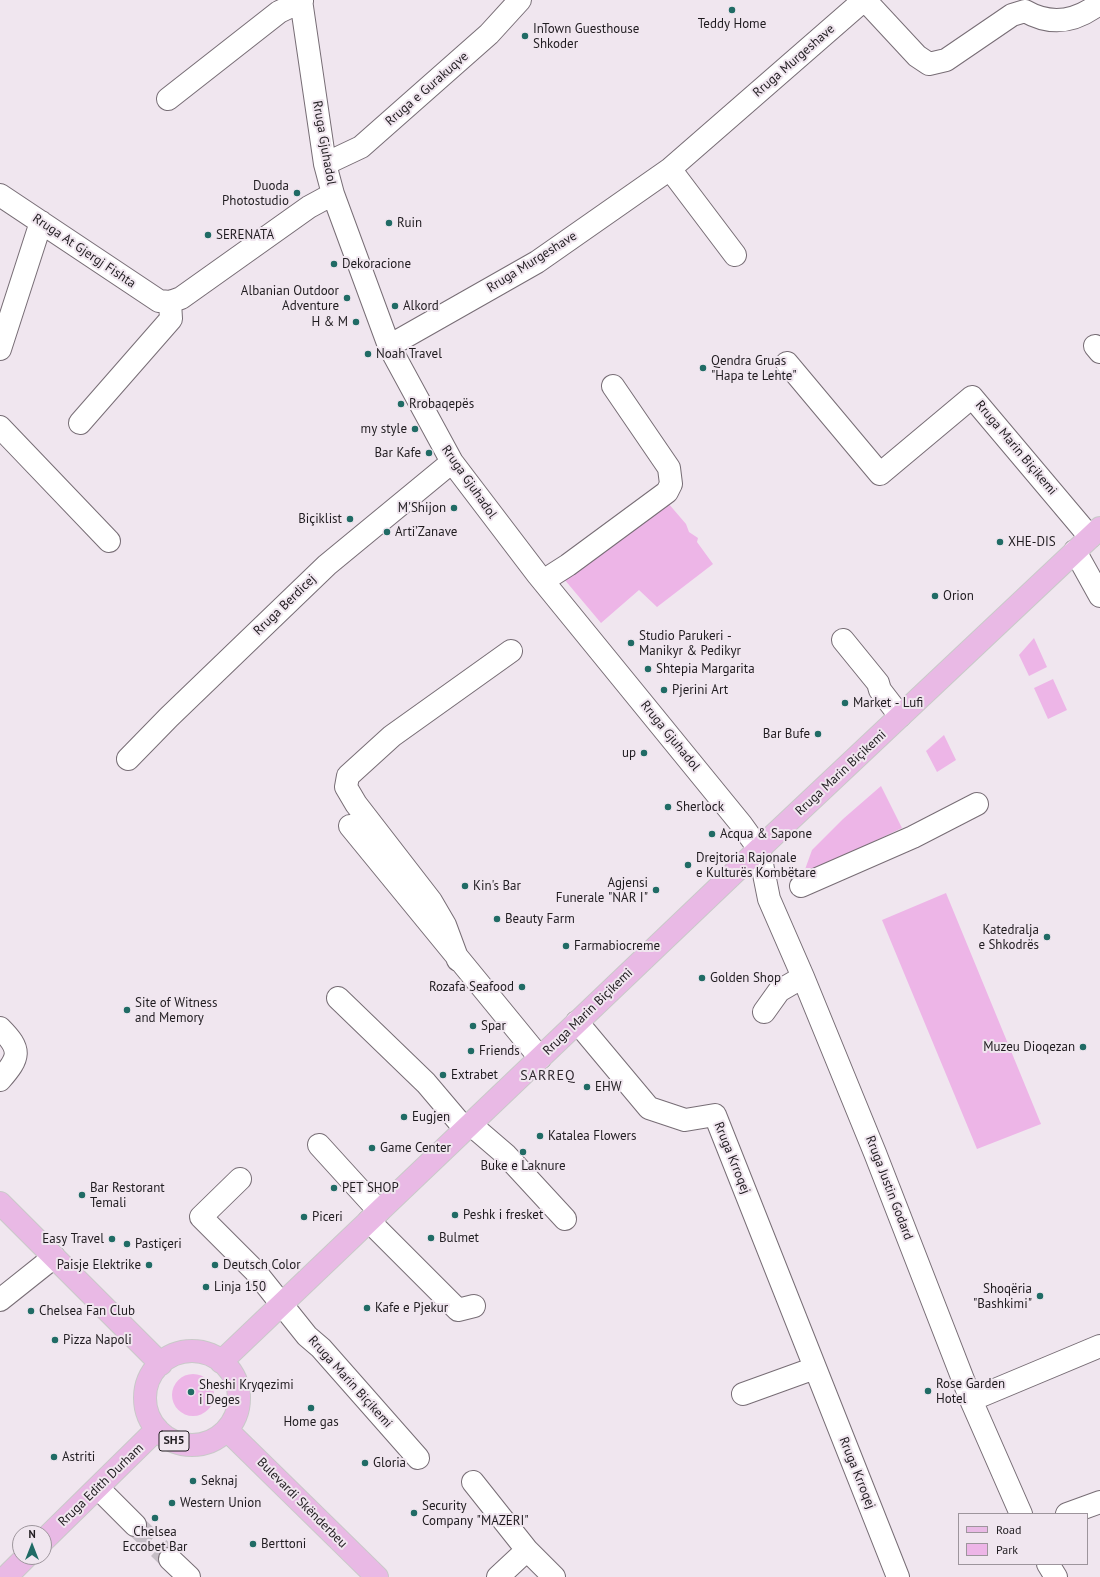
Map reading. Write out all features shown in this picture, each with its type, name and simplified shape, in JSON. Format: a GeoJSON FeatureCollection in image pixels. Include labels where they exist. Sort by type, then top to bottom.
{"type":"FeatureCollection","features":[{"type":"Feature","properties":{"kind":"main road","name":"Rruga Marin Biçikemi"},"geometry":{"type":"LineString","coordinates":[[221,1362],[282,1306],[374,1216],[759,849],[1088,539]]}},
{"type":"Feature","properties":{"kind":"main road"},"geometry":{"type":"LineString","coordinates":[[0,1203],[161,1364]]}},
{"type":"Feature","properties":{"kind":"main road","name":"SH5"},"geometry":{"type":"LineString","coordinates":[[184,1352],[198,1352],[210,1355],[221,1362],[232,1373],[238,1387],[239,1402],[235,1417],[227,1430],[215,1439],[200,1445],[184,1445],[169,1439],[157,1429],[150,1419],[146,1408],[145,1396],[153,1373],[161,1364],[172,1356],[184,1352]]}},
{"type":"Feature","properties":{"kind":"main road","name":"Rruga Edith Durham"},"geometry":{"type":"LineString","coordinates":[[52,1532],[157,1429]]}},
{"type":"Feature","properties":{"kind":"main road","name":"Bulevardi Skënderbeu"},"geometry":{"type":"LineString","coordinates":[[227,1430],[377,1577]]}},
{"type":"Feature","properties":{"kind":"main road"},"geometry":{"type":"LineString","coordinates":[[6,1577],[18,1565]]}},
{"type":"Feature","properties":{"kind":"street","name":"Rruga Gjuhadol"},"geometry":{"type":"LineString","coordinates":[[168,99],[279,12],[302,0],[325,164],[333,194],[389,346],[452,462],[543,581],[742,824],[759,849]]}},
{"type":"Feature","properties":{"kind":"street","name":"Rruga e Gurakuqve"},"geometry":{"type":"LineString","coordinates":[[325,164],[361,147],[489,34],[520,0]]}},
{"type":"Feature","properties":{"kind":"street","name":"Rruga Murgeshave"},"geometry":{"type":"LineString","coordinates":[[389,346],[537,262],[670,169],[865,0],[917,56],[928,64],[946,60],[1012,15],[1025,11],[1046,20],[1059,21],[1086,13],[1100,3]]}},
{"type":"Feature","properties":{"kind":"street"},"geometry":{"type":"LineString","coordinates":[[670,169],[735,255]]}},
{"type":"Feature","properties":{"kind":"street"},"geometry":{"type":"LineString","coordinates":[[80,423],[171,319],[170,302],[181,298],[309,207],[333,194]]}},
{"type":"Feature","properties":{"kind":"street","name":"Rruga At Gjergj Fishta"},"geometry":{"type":"LineString","coordinates":[[0,195],[159,301],[170,302]]}},
{"type":"Feature","properties":{"kind":"street"},"geometry":{"type":"LineString","coordinates":[[0,348],[41,222]]}},
{"type":"Feature","properties":{"kind":"street","name":"Rruga Marin Biçikemi"},"geometry":{"type":"LineString","coordinates":[[787,363],[880,474],[972,397],[1088,539]]}},
{"type":"Feature","properties":{"kind":"street"},"geometry":{"type":"LineString","coordinates":[[543,581],[568,565],[667,492],[671,484],[669,468],[613,386]]}},
{"type":"Feature","properties":{"kind":"street"},"geometry":{"type":"LineString","coordinates":[[0,427],[109,541]]}},
{"type":"Feature","properties":{"kind":"street","name":"Rruga Berdicej"},"geometry":{"type":"LineString","coordinates":[[128,759],[168,717],[327,565],[452,462]]}},
{"type":"Feature","properties":{"kind":"street"},"geometry":{"type":"LineString","coordinates":[[1088,539],[1100,596]]}},
{"type":"Feature","properties":{"kind":"street"},"geometry":{"type":"LineString","coordinates":[[843,640],[878,684],[880,690],[900,716]]}},
{"type":"Feature","properties":{"kind":"street"},"geometry":{"type":"LineString","coordinates":[[458,960],[444,924],[431,901],[356,804],[346,788],[348,776],[392,736],[511,651]]}},
{"type":"Feature","properties":{"kind":"street"},"geometry":{"type":"LineString","coordinates":[[801,886],[913,837],[977,804]]}},
{"type":"Feature","properties":{"kind":"street","name":"Rruga Marin Biçikemi"},"geometry":{"type":"LineString","coordinates":[[350,826],[458,960],[502,1010],[540,1058]]}},
{"type":"Feature","properties":{"kind":"street","name":"Rruga Justin Godard"},"geometry":{"type":"LineString","coordinates":[[759,849],[769,899],[804,976],[971,1400],[1021,1513]]}},
{"type":"Feature","properties":{"kind":"street"},"geometry":{"type":"LineString","coordinates":[[764,1012],[779,992],[804,976]]}},
{"type":"Feature","properties":{"kind":"street"},"geometry":{"type":"LineString","coordinates":[[338,998],[426,1083],[468,1127],[504,1154],[564,1219]]}},
{"type":"Feature","properties":{"kind":"street","name":"Rruga Krroqej"},"geometry":{"type":"LineString","coordinates":[[577,1022],[649,1108],[684,1120],[715,1115],[898,1577]]}},
{"type":"Feature","properties":{"kind":"street"},"geometry":{"type":"LineString","coordinates":[[0,1028],[13,1041],[16,1050],[16,1058],[0,1080]]}},
{"type":"Feature","properties":{"kind":"street"},"geometry":{"type":"LineString","coordinates":[[318,1145],[374,1216],[403,1256],[458,1310],[474,1306]]}},
{"type":"Feature","properties":{"kind":"street","name":"Rruga Marin Biçikemi"},"geometry":{"type":"LineString","coordinates":[[240,1179],[201,1217],[255,1271],[282,1306],[418,1458]]}},
{"type":"Feature","properties":{"kind":"street"},"geometry":{"type":"LineString","coordinates":[[0,1300],[54,1256]]}},
{"type":"Feature","properties":{"kind":"street"},"geometry":{"type":"LineString","coordinates":[[971,1400],[1100,1346]]}},
{"type":"Feature","properties":{"kind":"street"},"geometry":{"type":"LineString","coordinates":[[744,1394],[815,1368]]}},
{"type":"Feature","properties":{"kind":"street"},"geometry":{"type":"LineString","coordinates":[[473,1482],[527,1550],[554,1577]]}},
{"type":"Feature","properties":{"kind":"street"},"geometry":{"type":"LineString","coordinates":[[98,1488],[136,1525]]}},
{"type":"Feature","properties":{"kind":"street"},"geometry":{"type":"LineString","coordinates":[[1070,1513],[1100,1502]]}},
{"type":"Feature","properties":{"kind":"street"},"geometry":{"type":"LineString","coordinates":[[498,1577],[527,1550]]}},
{"type":"Feature","properties":{"kind":"street"},"geometry":{"type":"LineString","coordinates":[[170,1559],[189,1577]]}},
{"type":"Feature","properties":{"kind":"street"},"geometry":{"type":"LineString","coordinates":[[1049,1565],[1056,1577]]}},
{"type":"Feature","properties":{"kind":"green space"},"geometry":{"type":"Polygon","coordinates":[[[668,503],[686,524],[689,532],[698,538],[697,542],[713,564],[657,607],[639,590],[601,623],[564,579],[668,503]]]}},
{"type":"Feature","properties":{"kind":"green space"},"geometry":{"type":"Polygon","coordinates":[[[1034,638],[1047,667],[1029,676],[1019,655],[1034,638]]]}},
{"type":"Feature","properties":{"kind":"green space"},"geometry":{"type":"Polygon","coordinates":[[[1053,679],[1067,710],[1048,719],[1034,688],[1053,679]]]}},
{"type":"Feature","properties":{"kind":"green space"},"geometry":{"type":"Polygon","coordinates":[[[944,735],[956,760],[937,772],[926,751],[944,735]]]}},
{"type":"Feature","properties":{"kind":"green space"},"geometry":{"type":"Polygon","coordinates":[[[881,786],[902,828],[803,875],[812,850],[843,819],[881,786]]]}},
{"type":"Feature","properties":{"kind":"green space"},"geometry":{"type":"Polygon","coordinates":[[[946,893],[1041,1124],[977,1149],[882,920],[946,893]]]}},
{"type":"Feature","properties":{"kind":"green space"},"geometry":{"type":"Polygon","coordinates":[[[189,1374],[197,1374],[205,1377],[211,1383],[214,1395],[211,1407],[205,1413],[197,1416],[189,1416],[181,1413],[175,1407],[172,1399],[172,1391],[175,1383],[181,1377],[189,1374]]]}},
{"type":"Feature","properties":{"kind":"tunnel"},"geometry":{"type":"LineString","coordinates":[[135,1525],[170,1559]]}},
{"type":"Feature","properties":{"kind":"place","name":"Teddy Home"},"geometry":{"type":"Point","coordinates":[732,10]}},
{"type":"Feature","properties":{"kind":"place","name":"InTown Guesthouse Shkoder"},"geometry":{"type":"Point","coordinates":[525,36]}},
{"type":"Feature","properties":{"kind":"place","name":"Duoda Photostudio"},"geometry":{"type":"Point","coordinates":[297,193]}},
{"type":"Feature","properties":{"kind":"place","name":"Ruin"},"geometry":{"type":"Point","coordinates":[389,223]}},
{"type":"Feature","properties":{"kind":"place","name":"SERENATA"},"geometry":{"type":"Point","coordinates":[208,235]}},
{"type":"Feature","properties":{"kind":"place","name":"Dekoracione"},"geometry":{"type":"Point","coordinates":[334,264]}},
{"type":"Feature","properties":{"kind":"place","name":"Albanian Outdoor Adventure"},"geometry":{"type":"Point","coordinates":[347,298]}},
{"type":"Feature","properties":{"kind":"place","name":"Alkord"},"geometry":{"type":"Point","coordinates":[395,306]}},
{"type":"Feature","properties":{"kind":"place","name":"H & M"},"geometry":{"type":"Point","coordinates":[356,322]}},
{"type":"Feature","properties":{"kind":"place","name":"Noah Travel"},"geometry":{"type":"Point","coordinates":[368,354]}},
{"type":"Feature","properties":{"kind":"place","name":"Qendra Gruas \"Hapa te Lehte\""},"geometry":{"type":"Point","coordinates":[703,368]}},
{"type":"Feature","properties":{"kind":"place","name":"Rrobaqepës"},"geometry":{"type":"Point","coordinates":[401,404]}},
{"type":"Feature","properties":{"kind":"place","name":"my style"},"geometry":{"type":"Point","coordinates":[415,429]}},
{"type":"Feature","properties":{"kind":"place","name":"Bar Kafe"},"geometry":{"type":"Point","coordinates":[429,453]}},
{"type":"Feature","properties":{"kind":"place","name":"M'Shijon"},"geometry":{"type":"Point","coordinates":[454,508]}},
{"type":"Feature","properties":{"kind":"place","name":"Biçiklist"},"geometry":{"type":"Point","coordinates":[350,519]}},
{"type":"Feature","properties":{"kind":"place","name":"Arti’Zanave"},"geometry":{"type":"Point","coordinates":[387,532]}},
{"type":"Feature","properties":{"kind":"place","name":"XHE-DIS"},"geometry":{"type":"Point","coordinates":[1000,542]}},
{"type":"Feature","properties":{"kind":"place","name":"Orion"},"geometry":{"type":"Point","coordinates":[935,596]}},
{"type":"Feature","properties":{"kind":"place","name":"Studio Parukeri - Manikyr & Pedikyr"},"geometry":{"type":"Point","coordinates":[631,643]}},
{"type":"Feature","properties":{"kind":"place","name":"Shtepia Margarita"},"geometry":{"type":"Point","coordinates":[648,669]}},
{"type":"Feature","properties":{"kind":"place","name":"Pjerini Art"},"geometry":{"type":"Point","coordinates":[664,690]}},
{"type":"Feature","properties":{"kind":"place","name":"Market - Lufi"},"geometry":{"type":"Point","coordinates":[845,703]}},
{"type":"Feature","properties":{"kind":"place","name":"Bar Bufe"},"geometry":{"type":"Point","coordinates":[818,734]}},
{"type":"Feature","properties":{"kind":"place","name":"up"},"geometry":{"type":"Point","coordinates":[644,753]}},
{"type":"Feature","properties":{"kind":"place","name":"Sherlock"},"geometry":{"type":"Point","coordinates":[668,807]}},
{"type":"Feature","properties":{"kind":"place","name":"Acqua & Sapone"},"geometry":{"type":"Point","coordinates":[712,834]}},
{"type":"Feature","properties":{"kind":"place","name":"Drejtoria Rajonale e Kulturës Kombëtare"},"geometry":{"type":"Point","coordinates":[688,865]}},
{"type":"Feature","properties":{"kind":"place","name":"Kin's Bar"},"geometry":{"type":"Point","coordinates":[465,886]}},
{"type":"Feature","properties":{"kind":"place","name":"Agjensi Funerale \"NAR I\""},"geometry":{"type":"Point","coordinates":[656,890]}},
{"type":"Feature","properties":{"kind":"place","name":"Beauty Farm"},"geometry":{"type":"Point","coordinates":[497,919]}},
{"type":"Feature","properties":{"kind":"place","name":"Katedralja e Shkodrës"},"geometry":{"type":"Point","coordinates":[1047,937]}},
{"type":"Feature","properties":{"kind":"place","name":"Farmabiocreme"},"geometry":{"type":"Point","coordinates":[566,946]}},
{"type":"Feature","properties":{"kind":"place","name":"Golden Shop"},"geometry":{"type":"Point","coordinates":[702,978]}},
{"type":"Feature","properties":{"kind":"place","name":"Rozafa Seafood"},"geometry":{"type":"Point","coordinates":[522,987]}},
{"type":"Feature","properties":{"kind":"place","name":"Site of Witness and Memory"},"geometry":{"type":"Point","coordinates":[127,1010]}},
{"type":"Feature","properties":{"kind":"place","name":"Spar"},"geometry":{"type":"Point","coordinates":[473,1026]}},
{"type":"Feature","properties":{"kind":"place","name":"Muzeu Dioqezan"},"geometry":{"type":"Point","coordinates":[1083,1047]}},
{"type":"Feature","properties":{"kind":"place","name":"Friends"},"geometry":{"type":"Point","coordinates":[471,1051]}},
{"type":"Feature","properties":{"kind":"place","name":"Extrabet"},"geometry":{"type":"Point","coordinates":[443,1075]}},
{"type":"Feature","properties":{"kind":"place","name":"EHW"},"geometry":{"type":"Point","coordinates":[587,1087]}},
{"type":"Feature","properties":{"kind":"place","name":"Eugjen"},"geometry":{"type":"Point","coordinates":[404,1117]}},
{"type":"Feature","properties":{"kind":"place","name":"Katalea Flowers"},"geometry":{"type":"Point","coordinates":[540,1136]}},
{"type":"Feature","properties":{"kind":"place","name":"Game Center"},"geometry":{"type":"Point","coordinates":[372,1148]}},
{"type":"Feature","properties":{"kind":"place","name":"Buke e Laknure"},"geometry":{"type":"Point","coordinates":[523,1152]}},
{"type":"Feature","properties":{"kind":"place","name":"PET SHOP"},"geometry":{"type":"Point","coordinates":[334,1188]}},
{"type":"Feature","properties":{"kind":"place","name":"Bar Restorant Temali"},"geometry":{"type":"Point","coordinates":[82,1195]}},
{"type":"Feature","properties":{"kind":"place","name":"Peshk i fresket"},"geometry":{"type":"Point","coordinates":[455,1215]}},
{"type":"Feature","properties":{"kind":"place","name":"Piceri"},"geometry":{"type":"Point","coordinates":[304,1217]}},
{"type":"Feature","properties":{"kind":"place","name":"Bulmet"},"geometry":{"type":"Point","coordinates":[431,1238]}},
{"type":"Feature","properties":{"kind":"place","name":"Easy Travel"},"geometry":{"type":"Point","coordinates":[112,1239]}},
{"type":"Feature","properties":{"kind":"place","name":"Pastiçeri"},"geometry":{"type":"Point","coordinates":[127,1244]}},
{"type":"Feature","properties":{"kind":"place","name":"Paisje Elektrike"},"geometry":{"type":"Point","coordinates":[149,1265]}},
{"type":"Feature","properties":{"kind":"place","name":"Deutsch Color"},"geometry":{"type":"Point","coordinates":[215,1265]}},
{"type":"Feature","properties":{"kind":"place","name":"Linja 150"},"geometry":{"type":"Point","coordinates":[206,1287]}},
{"type":"Feature","properties":{"kind":"place","name":"Shoqëria \"Bashkimi\""},"geometry":{"type":"Point","coordinates":[1040,1296]}},
{"type":"Feature","properties":{"kind":"place","name":"Kafe e Pjekur"},"geometry":{"type":"Point","coordinates":[367,1308]}},
{"type":"Feature","properties":{"kind":"place","name":"Chelsea Fan Club"},"geometry":{"type":"Point","coordinates":[31,1311]}},
{"type":"Feature","properties":{"kind":"place","name":"Pizza Napoli"},"geometry":{"type":"Point","coordinates":[55,1340]}},
{"type":"Feature","properties":{"kind":"place","name":"Rose Garden Hotel"},"geometry":{"type":"Point","coordinates":[928,1391]}},
{"type":"Feature","properties":{"kind":"place","name":"Sheshi Kryqezimi i Deges"},"geometry":{"type":"Point","coordinates":[191,1392]}},
{"type":"Feature","properties":{"kind":"place","name":"Home gas"},"geometry":{"type":"Point","coordinates":[311,1408]}},
{"type":"Feature","properties":{"kind":"place","name":"Astriti"},"geometry":{"type":"Point","coordinates":[54,1457]}},
{"type":"Feature","properties":{"kind":"place","name":"Gloria"},"geometry":{"type":"Point","coordinates":[365,1463]}},
{"type":"Feature","properties":{"kind":"place","name":"Seknaj"},"geometry":{"type":"Point","coordinates":[193,1481]}},
{"type":"Feature","properties":{"kind":"place","name":"Western Union"},"geometry":{"type":"Point","coordinates":[172,1503]}},
{"type":"Feature","properties":{"kind":"place","name":"Security Company \"MAZERI\""},"geometry":{"type":"Point","coordinates":[414,1513]}},
{"type":"Feature","properties":{"kind":"place","name":"Chelsea Eccobet Bar"},"geometry":{"type":"Point","coordinates":[155,1518]}},
{"type":"Feature","properties":{"kind":"place","name":"Berttoni"},"geometry":{"type":"Point","coordinates":[253,1544]}},
{"type":"Feature","properties":{"kind":"district","name":"SARREQ"},"geometry":{"type":"Point","coordinates":[548,1076]}}]}
